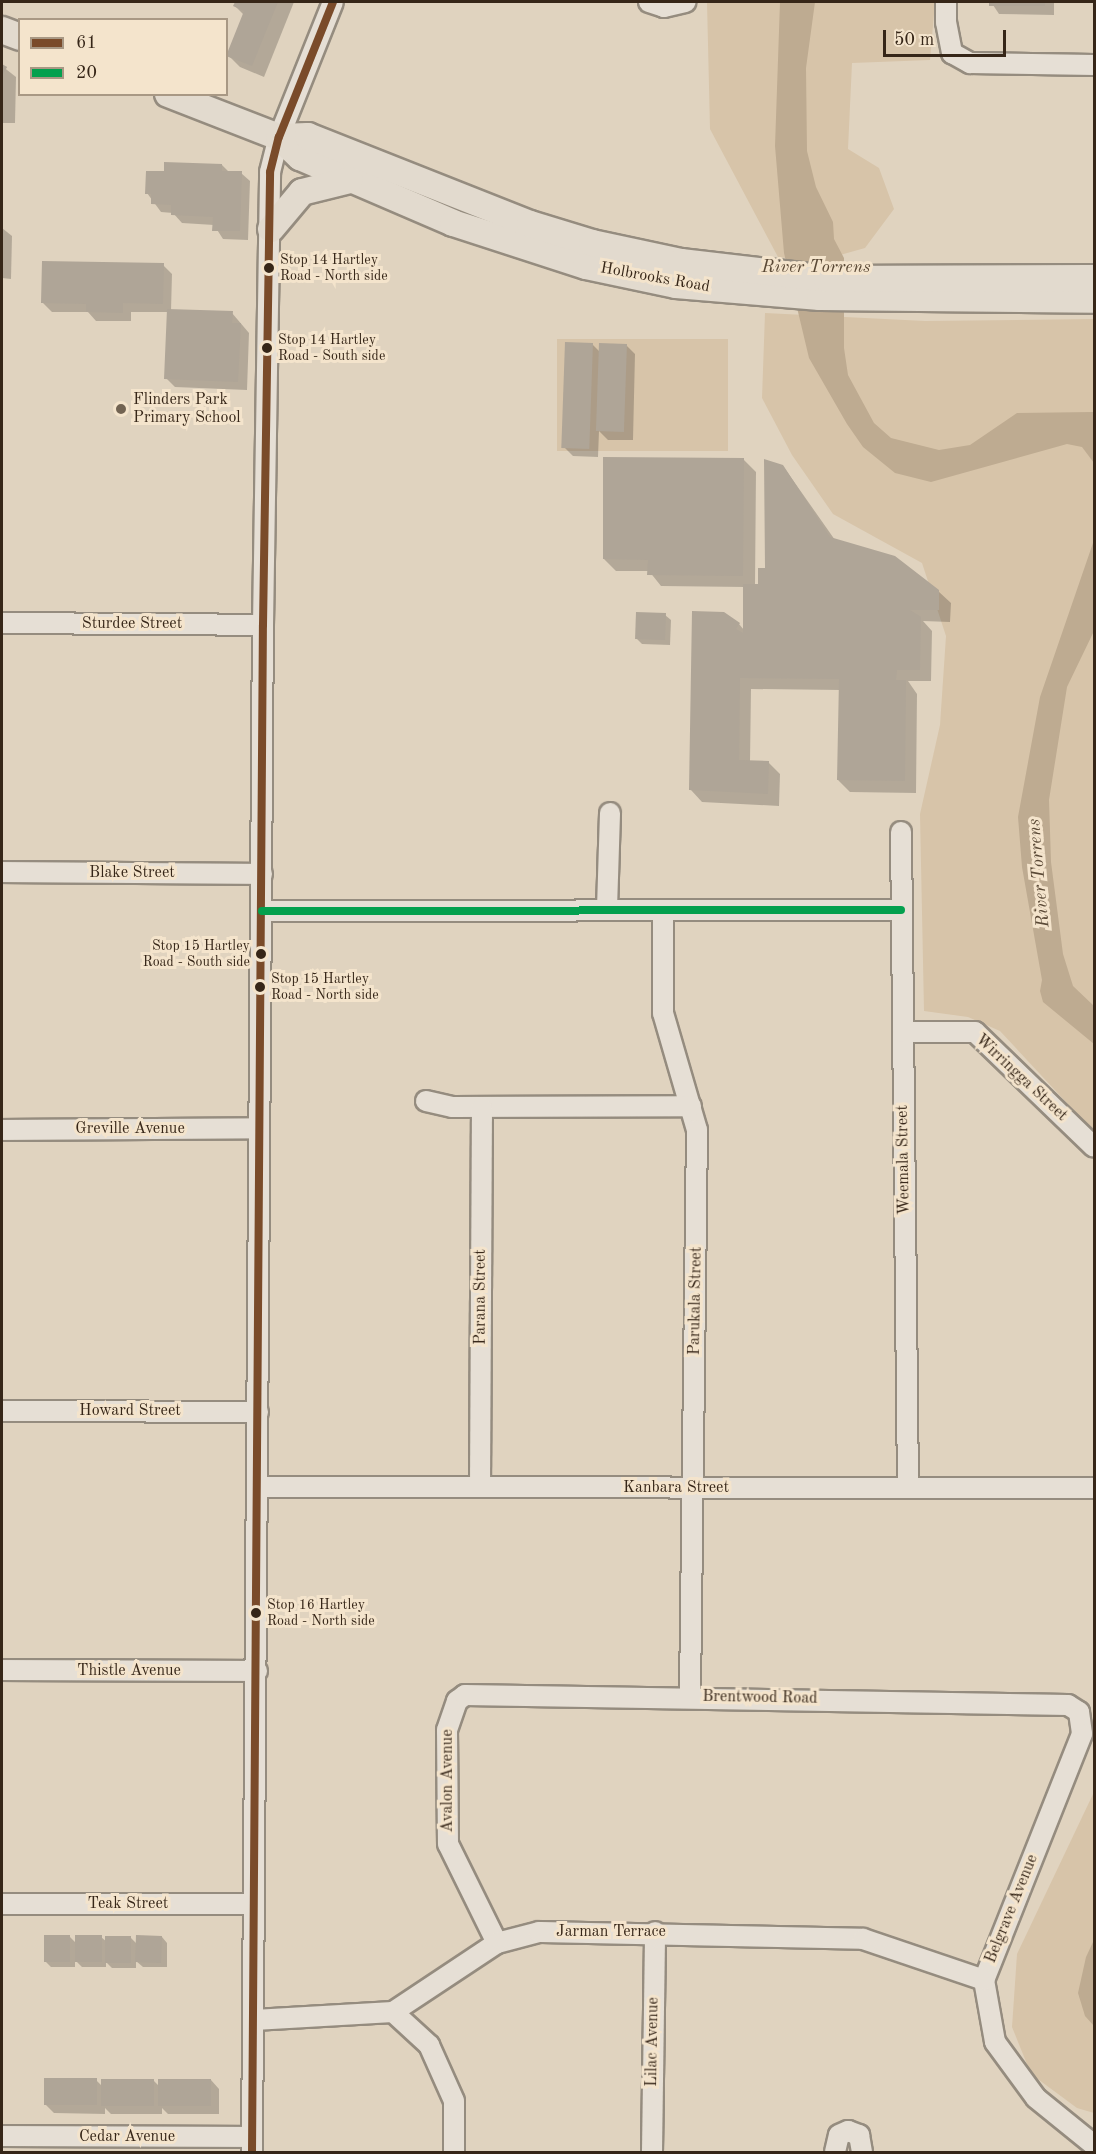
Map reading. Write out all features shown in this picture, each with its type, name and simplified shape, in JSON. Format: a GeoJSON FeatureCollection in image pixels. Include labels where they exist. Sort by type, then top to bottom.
{"type":"FeatureCollection","features":[{"type":"Feature","properties":{"kind":"main road"},"geometry":{"type":"LineString","coordinates":[[2,30],[18,36]]}},
{"type":"Feature","properties":{"kind":"main road","name":"Holbrooks Road"},"geometry":{"type":"LineString","coordinates":[[173,96],[279,137],[300,157],[453,223],[586,266],[676,285],[743,291],[903,299],[1095,300]]}},
{"type":"Feature","properties":{"kind":"main road","name":"Holbrooks Road"},"geometry":{"type":"LineString","coordinates":[[279,137],[308,136],[466,200],[582,240],[681,262],[827,279],[1095,278]]}},
{"type":"Feature","properties":{"kind":"main road"},"geometry":{"type":"LineString","coordinates":[[271,229],[302,192],[350,180]]}},
{"type":"Feature","properties":{"kind":"street"},"geometry":{"type":"LineString","coordinates":[[252,2145],[263,625],[271,229],[270,171],[279,137],[333,2]]}},
{"type":"Feature","properties":{"kind":"street"},"geometry":{"type":"LineString","coordinates":[[649,2],[664,7],[685,2]]}},
{"type":"Feature","properties":{"kind":"street"},"geometry":{"type":"LineString","coordinates":[[946,2],[946,22],[952,53],[970,63],[1095,65]]}},
{"type":"Feature","properties":{"kind":"street","name":"Sturdee Street"},"geometry":{"type":"LineString","coordinates":[[2,623],[263,625]]}},
{"type":"Feature","properties":{"kind":"street"},"geometry":{"type":"LineString","coordinates":[[607,909],[610,813]]}},
{"type":"Feature","properties":{"kind":"street","name":"Weemala Street"},"geometry":{"type":"LineString","coordinates":[[901,832],[908,1488]]}},
{"type":"Feature","properties":{"kind":"street","name":"Blake Street"},"geometry":{"type":"LineString","coordinates":[[2,872],[262,874]]}},
{"type":"Feature","properties":{"kind":"street","name":"Parukala Street"},"geometry":{"type":"LineString","coordinates":[[663,910],[663,1013],[698,1130],[690,1696]]}},
{"type":"Feature","properties":{"kind":"street"},"geometry":{"type":"LineString","coordinates":[[262,911],[901,910]]}},
{"type":"Feature","properties":{"kind":"street","name":"Wirringga Street"},"geometry":{"type":"LineString","coordinates":[[903,1032],[975,1032],[1095,1147]]}},
{"type":"Feature","properties":{"kind":"street"},"geometry":{"type":"LineString","coordinates":[[426,1101],[452,1107],[482,1108],[691,1106]]}},
{"type":"Feature","properties":{"kind":"street","name":"Parana Street"},"geometry":{"type":"LineString","coordinates":[[480,1486],[482,1108]]}},
{"type":"Feature","properties":{"kind":"street","name":"Greville Avenue"},"geometry":{"type":"LineString","coordinates":[[2,1130],[259,1128]]}},
{"type":"Feature","properties":{"kind":"street","name":"Howard Street"},"geometry":{"type":"LineString","coordinates":[[2,1411],[258,1412]]}},
{"type":"Feature","properties":{"kind":"street","name":"Kanbara Street"},"geometry":{"type":"LineString","coordinates":[[258,1487],[1095,1488]]}},
{"type":"Feature","properties":{"kind":"street","name":"Thistle Avenue"},"geometry":{"type":"LineString","coordinates":[[2,1670],[257,1671]]}},
{"type":"Feature","properties":{"kind":"street","name":"Brentwood Road"},"geometry":{"type":"LineString","coordinates":[[450,1715],[457,1701],[474,1694],[1024,1701],[1068,1705],[1079,1712]]}},
{"type":"Feature","properties":{"kind":"street","name":"Belgrave Avenue"},"geometry":{"type":"LineString","coordinates":[[1079,1712],[1082,1734],[984,1980],[995,2042],[1036,2098],[1095,2145]]}},
{"type":"Feature","properties":{"kind":"street","name":"Avalon Avenue"},"geometry":{"type":"LineString","coordinates":[[450,1715],[448,1844],[497,1943]]}},
{"type":"Feature","properties":{"kind":"street","name":"Teak Street"},"geometry":{"type":"LineString","coordinates":[[2,1904],[254,1904]]}},
{"type":"Feature","properties":{"kind":"street","name":"Jarman Terrace"},"geometry":{"type":"LineString","coordinates":[[393,2012],[497,1943],[539,1932],[655,1932],[863,1939],[984,1980]]}},
{"type":"Feature","properties":{"kind":"street","name":"Lilac Avenue"},"geometry":{"type":"LineString","coordinates":[[652,2152],[655,1932]]}},
{"type":"Feature","properties":{"kind":"street"},"geometry":{"type":"LineString","coordinates":[[254,2020],[393,2012],[429,2045],[454,2101],[454,2152]]}},
{"type":"Feature","properties":{"kind":"street"},"geometry":{"type":"LineString","coordinates":[[835,2152],[839,2135],[848,2132],[859,2135],[862,2152]]}},
{"type":"Feature","properties":{"kind":"street","name":"Cedar Avenue"},"geometry":{"type":"LineString","coordinates":[[2,2136],[252,2145]]}},
{"type":"Feature","properties":{"kind":"shaded area"},"geometry":{"type":"Polygon","coordinates":[[[707,2],[935,2],[930,60],[852,63],[848,149],[879,168],[894,209],[865,248],[815,262],[778,257],[710,129],[707,2]]]}},
{"type":"Feature","properties":{"kind":"shaded area"},"geometry":{"type":"Polygon","coordinates":[[[765,313],[925,321],[1094,319],[1094,1132],[1000,1031],[968,1017],[924,1011],[920,814],[940,725],[946,636],[922,563],[833,514],[792,455],[762,398],[765,313]]]}},
{"type":"Feature","properties":{"kind":"shaded area"},"geometry":{"type":"Polygon","coordinates":[[[557,339],[728,339],[728,451],[557,451],[557,339]]]}},
{"type":"Feature","properties":{"kind":"shaded area"},"geometry":{"type":"Polygon","coordinates":[[[1094,1792],[1094,2113],[1077,2108],[1031,2074],[1012,2027],[1017,1954],[1094,1792]]]}},
{"type":"Feature","properties":{"kind":"water"},"geometry":{"type":"Polygon","coordinates":[[[780,2],[815,2],[806,68],[807,151],[816,187],[833,222],[834,239],[844,258],[844,348],[848,375],[874,423],[891,438],[939,450],[970,445],[1017,413],[1093,412],[1094,463],[1082,447],[1067,444],[931,482],[895,473],[863,447],[847,424],[809,358],[784,253],[775,146],[780,2]]]}},
{"type":"Feature","properties":{"kind":"water","name":"River Torrens"},"geometry":{"type":"Polygon","coordinates":[[[1094,540],[1094,631],[1067,687],[1049,800],[1051,862],[1063,954],[1073,986],[1094,1006],[1094,1044],[1043,1002],[1040,991],[1042,980],[1022,867],[1018,817],[1040,697],[1094,540]]]}},
{"type":"Feature","properties":{"kind":"water"},"geometry":{"type":"Polygon","coordinates":[[[1094,1940],[1094,2026],[1085,2016],[1078,1993],[1086,1957],[1094,1940]]]}},
{"type":"Feature","properties":{"kind":"building"},"geometry":{"type":"Polygon","coordinates":[[[235,2],[278,2],[252,66],[228,57],[228,51],[244,11],[233,6],[235,2]]]}},
{"type":"Feature","properties":{"kind":"building"},"geometry":{"type":"Polygon","coordinates":[[[989,2],[1045,2],[1045,6],[989,6],[989,2]]]}},
{"type":"Feature","properties":{"kind":"building"},"geometry":{"type":"Polygon","coordinates":[[[2,64],[7,67],[2,76],[2,64]]]}},
{"type":"Feature","properties":{"kind":"building"},"geometry":{"type":"Polygon","coordinates":[[[164,162],[222,164],[222,171],[242,171],[240,231],[212,231],[213,217],[171,215],[171,205],[151,204],[151,194],[145,194],[146,171],[164,171],[164,162]]]}},
{"type":"Feature","properties":{"kind":"building"},"geometry":{"type":"Polygon","coordinates":[[[42,261],[164,263],[163,304],[123,303],[123,313],[86,312],[86,304],[41,303],[42,261]]]}},
{"type":"Feature","properties":{"kind":"building"},"geometry":{"type":"Polygon","coordinates":[[[167,309],[233,311],[232,323],[241,323],[238,382],[164,379],[167,309]]]}},
{"type":"Feature","properties":{"kind":"building"},"geometry":{"type":"Polygon","coordinates":[[[565,342],[593,343],[589,449],[561,448],[565,342]]]}},
{"type":"Feature","properties":{"kind":"building"},"geometry":{"type":"Polygon","coordinates":[[[599,343],[627,344],[624,432],[596,431],[599,343]]]}},
{"type":"Feature","properties":{"kind":"building"},"geometry":{"type":"Polygon","coordinates":[[[603,457],[744,458],[743,576],[647,575],[648,560],[603,559],[603,457]]]}},
{"type":"Feature","properties":{"kind":"building"},"geometry":{"type":"Polygon","coordinates":[[[764,459],[783,465],[830,537],[895,556],[939,590],[939,610],[910,610],[921,617],[920,670],[897,670],[896,680],[906,680],[905,781],[837,780],[839,679],[740,678],[739,760],[769,761],[768,794],[689,790],[692,611],[724,612],[740,623],[736,629],[743,633],[743,584],[758,584],[758,568],[765,568],[764,459]]]}},
{"type":"Feature","properties":{"kind":"building"},"geometry":{"type":"Polygon","coordinates":[[[636,612],[666,613],[665,640],[635,639],[636,612]]]}},
{"type":"Feature","properties":{"kind":"building"},"geometry":{"type":"Polygon","coordinates":[[[44,1935],[70,1935],[70,1962],[44,1962],[44,1935]]]}},
{"type":"Feature","properties":{"kind":"building"},"geometry":{"type":"Polygon","coordinates":[[[75,1935],[102,1935],[102,1962],[75,1962],[75,1935]]]}},
{"type":"Feature","properties":{"kind":"building"},"geometry":{"type":"Polygon","coordinates":[[[136,1935],[162,1936],[161,1963],[135,1962],[136,1935]]]}},
{"type":"Feature","properties":{"kind":"building"},"geometry":{"type":"Polygon","coordinates":[[[105,1936],[131,1936],[131,1963],[105,1963],[105,1936]]]}},
{"type":"Feature","properties":{"kind":"building"},"geometry":{"type":"Polygon","coordinates":[[[44,2078],[97,2078],[97,2105],[44,2105],[44,2078]]]}},
{"type":"Feature","properties":{"kind":"building"},"geometry":{"type":"Polygon","coordinates":[[[101,2079],[154,2079],[154,2106],[101,2106],[101,2079]]]}},
{"type":"Feature","properties":{"kind":"building"},"geometry":{"type":"Polygon","coordinates":[[[158,2079],[211,2079],[211,2106],[158,2106],[158,2079]]]}},
{"type":"Feature","properties":{"kind":"transit line","name":"61"},"geometry":{"type":"LineString","coordinates":[[252,2152],[263,625],[270,172],[279,137],[333,2]]}},
{"type":"Feature","properties":{"kind":"transit line","name":"20"},"geometry":{"type":"LineString","coordinates":[[262,911],[901,910]]}},
{"type":"Feature","properties":{"kind":"place","name":"Stop 14 Hartley Road - North side"},"geometry":{"type":"Point","coordinates":[269,268]}},
{"type":"Feature","properties":{"kind":"place","name":"Stop 14 Hartley Road - South side"},"geometry":{"type":"Point","coordinates":[267,348]}},
{"type":"Feature","properties":{"kind":"place","name":"Flinders Park Primary School"},"geometry":{"type":"Point","coordinates":[121,409]}},
{"type":"Feature","properties":{"kind":"place","name":"Stop 15 Hartley Road - South side"},"geometry":{"type":"Point","coordinates":[261,954]}},
{"type":"Feature","properties":{"kind":"place","name":"Stop 15 Hartley Road - North side"},"geometry":{"type":"Point","coordinates":[260,987]}},
{"type":"Feature","properties":{"kind":"place","name":"Stop 16 Hartley Road - North side"},"geometry":{"type":"Point","coordinates":[256,1613]}}]}
